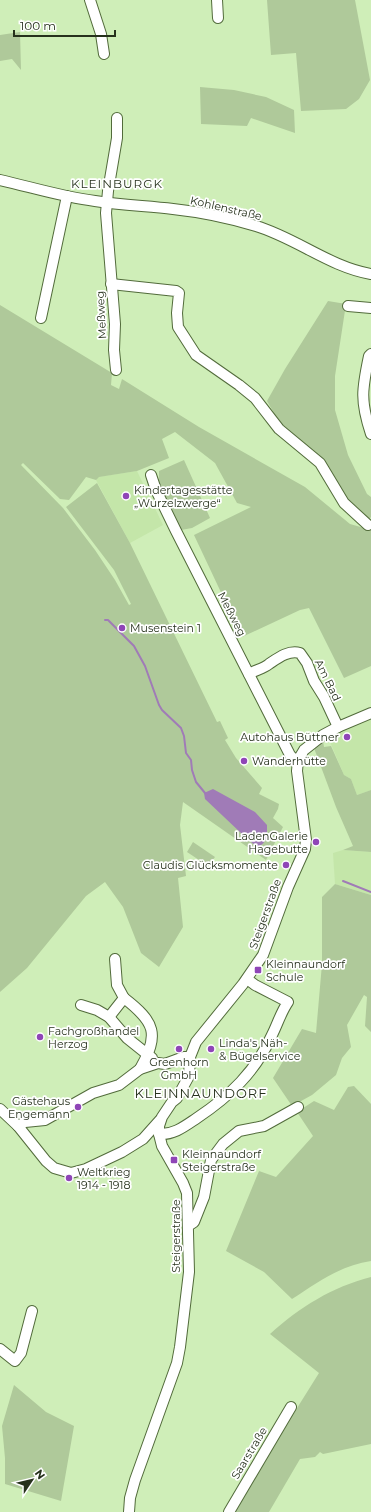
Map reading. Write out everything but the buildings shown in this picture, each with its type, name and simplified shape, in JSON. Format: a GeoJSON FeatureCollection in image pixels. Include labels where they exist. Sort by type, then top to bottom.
{"type":"FeatureCollection","features":[{"type":"Feature","properties":{"kind":"street"},"geometry":{"type":"LineString","coordinates":[[90,0],[101,34],[104,54]]}},
{"type":"Feature","properties":{"kind":"street"},"geometry":{"type":"LineString","coordinates":[[217,0],[218,18]]}},
{"type":"Feature","properties":{"kind":"street","name":"Meßweg"},"geometry":{"type":"LineString","coordinates":[[116,370],[112,284],[106,222],[107,203],[117,138],[117,118]]}},
{"type":"Feature","properties":{"kind":"street","name":"Kohlenstraße"},"geometry":{"type":"LineString","coordinates":[[0,180],[67,196],[107,203],[176,209],[223,218],[257,227],[294,241],[326,262],[371,274]]}},
{"type":"Feature","properties":{"kind":"street"},"geometry":{"type":"LineString","coordinates":[[41,318],[67,196]]}},
{"type":"Feature","properties":{"kind":"street","name":"Meßweg"},"geometry":{"type":"LineString","coordinates":[[112,284],[176,291],[179,293],[177,313],[178,328],[196,355],[255,398],[279,429],[320,463],[344,503],[368,525]]}},
{"type":"Feature","properties":{"kind":"street"},"geometry":{"type":"LineString","coordinates":[[348,306],[371,308]]}},
{"type":"Feature","properties":{"kind":"street"},"geometry":{"type":"LineString","coordinates":[[371,354],[369,356],[364,381],[362,400],[371,434]]}},
{"type":"Feature","properties":{"kind":"street","name":"Meßweg"},"geometry":{"type":"LineString","coordinates":[[151,475],[156,490],[176,531],[290,755],[298,760]]}},
{"type":"Feature","properties":{"kind":"street","name":"Am Bad"},"geometry":{"type":"LineString","coordinates":[[249,674],[270,664],[287,653],[300,653],[307,663],[312,677],[324,697],[338,727]]}},
{"type":"Feature","properties":{"kind":"street"},"geometry":{"type":"LineString","coordinates":[[298,760],[301,753],[314,741],[338,727],[371,713]]}},
{"type":"Feature","properties":{"kind":"street","name":"Steigerstraße"},"geometry":{"type":"LineString","coordinates":[[129,1512],[131,1490],[169,1384],[180,1347],[189,1272],[187,1190],[162,1146],[159,1126],[172,1102],[177,1098],[189,1076],[190,1057],[196,1042],[247,979],[263,955],[288,887],[305,849],[306,840],[297,771],[298,760]]}},
{"type":"Feature","properties":{"kind":"street"},"geometry":{"type":"LineString","coordinates":[[115,959],[117,985],[124,998],[143,1014],[150,1026],[152,1038],[148,1054],[140,1069]]}},
{"type":"Feature","properties":{"kind":"street"},"geometry":{"type":"LineString","coordinates":[[159,1134],[175,1132],[224,1099],[249,1074],[266,1048],[281,1012],[288,1002],[255,985],[247,979]]}},
{"type":"Feature","properties":{"kind":"street"},"geometry":{"type":"LineString","coordinates":[[108,1017],[124,998]]}},
{"type":"Feature","properties":{"kind":"street"},"geometry":{"type":"LineString","coordinates":[[81,1005],[97,1010],[108,1017],[127,1038],[158,1063]]}},
{"type":"Feature","properties":{"kind":"street"},"geometry":{"type":"LineString","coordinates":[[18,1126],[25,1122],[45,1120],[93,1093],[118,1085],[140,1069],[158,1063],[165,1064],[184,1056],[190,1057]]}},
{"type":"Feature","properties":{"kind":"street"},"geometry":{"type":"LineString","coordinates":[[188,1224],[194,1222],[204,1197],[211,1160],[223,1144],[240,1130],[264,1126],[298,1107]]}},
{"type":"Feature","properties":{"kind":"street"},"geometry":{"type":"LineString","coordinates":[[0,1109],[18,1126],[46,1161],[54,1168],[63,1172],[71,1173],[86,1169],[122,1152],[143,1139],[162,1119]]}},
{"type":"Feature","properties":{"kind":"street"},"geometry":{"type":"LineString","coordinates":[[143,1139],[162,1146]]}},
{"type":"Feature","properties":{"kind":"street"},"geometry":{"type":"LineString","coordinates":[[0,1350],[15,1361],[21,1353],[32,1311]]}},
{"type":"Feature","properties":{"kind":"street","name":"Saarstraße"},"geometry":{"type":"LineString","coordinates":[[229,1512],[291,1407]]}},
{"type":"Feature","properties":{"kind":"shaded area"},"geometry":{"type":"Polygon","coordinates":[[[267,0],[355,0],[370,80],[359,99],[346,109],[301,111],[296,53],[271,55],[267,0]]]}},
{"type":"Feature","properties":{"kind":"shaded area"},"geometry":{"type":"Polygon","coordinates":[[[20,32],[21,70],[12,59],[0,61],[0,35],[20,32]]]}},
{"type":"Feature","properties":{"kind":"shaded area"},"geometry":{"type":"Polygon","coordinates":[[[200,87],[234,90],[266,97],[294,110],[295,133],[251,118],[247,126],[201,124],[200,87]]]}},
{"type":"Feature","properties":{"kind":"shaded area"},"geometry":{"type":"Polygon","coordinates":[[[328,301],[346,304],[335,376],[335,410],[348,455],[367,494],[371,497],[371,517],[368,521],[339,492],[282,427],[267,401],[285,369],[328,301]]]}},
{"type":"Feature","properties":{"kind":"shaded area"},"geometry":{"type":"Polygon","coordinates":[[[0,305],[112,373],[111,385],[119,389],[122,379],[199,427],[305,487],[350,524],[371,530],[371,666],[344,678],[309,608],[300,610],[242,637],[194,535],[251,507],[237,503],[215,463],[175,432],[162,439],[169,458],[137,471],[99,477],[96,480],[86,477],[69,500],[60,499],[23,463],[21,465],[63,508],[95,550],[115,580],[129,605],[131,604],[114,570],[66,507],[97,483],[130,543],[217,722],[220,721],[228,738],[225,740],[236,758],[262,788],[259,794],[279,804],[273,818],[283,827],[266,860],[183,802],[180,825],[186,876],[178,878],[183,927],[159,967],[141,953],[123,907],[105,882],[86,896],[27,968],[0,992],[0,305]]]}},
{"type":"Feature","properties":{"kind":"shaded area"},"geometry":{"type":"Polygon","coordinates":[[[184,460],[210,518],[192,528],[181,530],[161,489],[159,490],[159,471],[184,460]]]}},
{"type":"Feature","properties":{"kind":"shaded area","name":"Kindertagesstätte „Wurzelzwerge“"},"geometry":{"type":"Polygon","coordinates":[[[137,471],[163,525],[130,543],[96,480],[98,477],[137,471]]]}},
{"type":"Feature","properties":{"kind":"shaded area"},"geometry":{"type":"Polygon","coordinates":[[[371,717],[371,790],[357,795],[351,779],[344,775],[328,737],[371,717]]]}},
{"type":"Feature","properties":{"kind":"shaded area"},"geometry":{"type":"Polygon","coordinates":[[[323,741],[324,747],[331,746],[344,775],[351,779],[357,795],[371,790],[371,852],[343,850],[353,846],[336,807],[314,748],[323,741]]]}},
{"type":"Feature","properties":{"kind":"shaded area"},"geometry":{"type":"Polygon","coordinates":[[[213,789],[255,812],[267,825],[266,838],[261,845],[257,847],[205,799],[204,793],[213,789]]]}},
{"type":"Feature","properties":{"kind":"shaded area"},"geometry":{"type":"Polygon","coordinates":[[[193,842],[215,857],[208,866],[187,852],[193,842]]]}},
{"type":"Feature","properties":{"kind":"shaded area"},"geometry":{"type":"Polygon","coordinates":[[[343,850],[371,852],[371,895],[335,884],[333,853],[343,850]]]}},
{"type":"Feature","properties":{"kind":"shaded area"},"geometry":{"type":"Polygon","coordinates":[[[335,884],[371,895],[371,1032],[365,1026],[367,997],[364,995],[347,1025],[351,1047],[342,1058],[336,1075],[312,1095],[292,1106],[273,1078],[302,1029],[316,1033],[322,964],[322,897],[335,884]]]}},
{"type":"Feature","properties":{"kind":"shaded area"},"geometry":{"type":"Polygon","coordinates":[[[354,1086],[371,1104],[371,1261],[350,1266],[339,1271],[292,1299],[264,1272],[226,1251],[259,1171],[276,1177],[313,1136],[297,1112],[314,1101],[334,1110],[348,1087],[354,1086]]]}},
{"type":"Feature","properties":{"kind":"shaded area"},"geometry":{"type":"Polygon","coordinates":[[[371,1277],[371,1444],[323,1454],[320,1452],[315,1457],[300,1459],[269,1512],[232,1512],[319,1373],[270,1334],[293,1315],[317,1299],[343,1286],[371,1277]]]}},
{"type":"Feature","properties":{"kind":"shaded area"},"geometry":{"type":"Polygon","coordinates":[[[14,1385],[46,1412],[74,1426],[61,1501],[5,1484],[5,1458],[2,1426],[14,1385]]]}},
{"type":"Feature","properties":{"kind":"waterway"},"geometry":{"type":"LineString","coordinates":[[105,620],[108,620],[134,646],[145,666],[159,705],[162,710],[181,728],[184,736],[186,753],[191,760],[192,770],[196,782],[205,793]]}},
{"type":"Feature","properties":{"kind":"waterway"},"geometry":{"type":"LineString","coordinates":[[343,881],[371,892]]}},
{"type":"Feature","properties":{"kind":"place","name":"Kindertagesstätte „Wurzelzwerge“"},"geometry":{"type":"Point","coordinates":[126,496]}},
{"type":"Feature","properties":{"kind":"place","name":"Musenstein 1"},"geometry":{"type":"Point","coordinates":[122,628]}},
{"type":"Feature","properties":{"kind":"place","name":"Autohaus Büttner"},"geometry":{"type":"Point","coordinates":[347,737]}},
{"type":"Feature","properties":{"kind":"place","name":"Wanderhütte"},"geometry":{"type":"Point","coordinates":[244,761]}},
{"type":"Feature","properties":{"kind":"place","name":"LadenGalerie Hagebutte"},"geometry":{"type":"Point","coordinates":[316,842]}},
{"type":"Feature","properties":{"kind":"place","name":"Claudis Glücksmomente"},"geometry":{"type":"Point","coordinates":[286,865]}},
{"type":"Feature","properties":{"kind":"place","name":"Kleinnaundorf Schule"},"geometry":{"type":"Point","coordinates":[258,970]}},
{"type":"Feature","properties":{"kind":"place","name":"Fachgroßhandel Herzog"},"geometry":{"type":"Point","coordinates":[40,1037]}},
{"type":"Feature","properties":{"kind":"place","name":"Greenhorn GmbH"},"geometry":{"type":"Point","coordinates":[179,1049]}},
{"type":"Feature","properties":{"kind":"place","name":"Linda's Näh- & Bügelservice"},"geometry":{"type":"Point","coordinates":[211,1049]}},
{"type":"Feature","properties":{"kind":"place","name":"Gästehaus Engemann"},"geometry":{"type":"Point","coordinates":[78,1107]}},
{"type":"Feature","properties":{"kind":"place","name":"Kleinnaundorf Steigerstraße"},"geometry":{"type":"Point","coordinates":[174,1160]}},
{"type":"Feature","properties":{"kind":"place","name":"Weltkrieg 1914 - 1918"},"geometry":{"type":"Point","coordinates":[69,1178]}},
{"type":"Feature","properties":{"kind":"district","name":"KLEINBURGK"},"geometry":{"type":"Point","coordinates":[117,184]}},
{"type":"Feature","properties":{"kind":"district","name":"KLEINNAUNDORF"},"geometry":{"type":"Point","coordinates":[201,1093]}}]}
